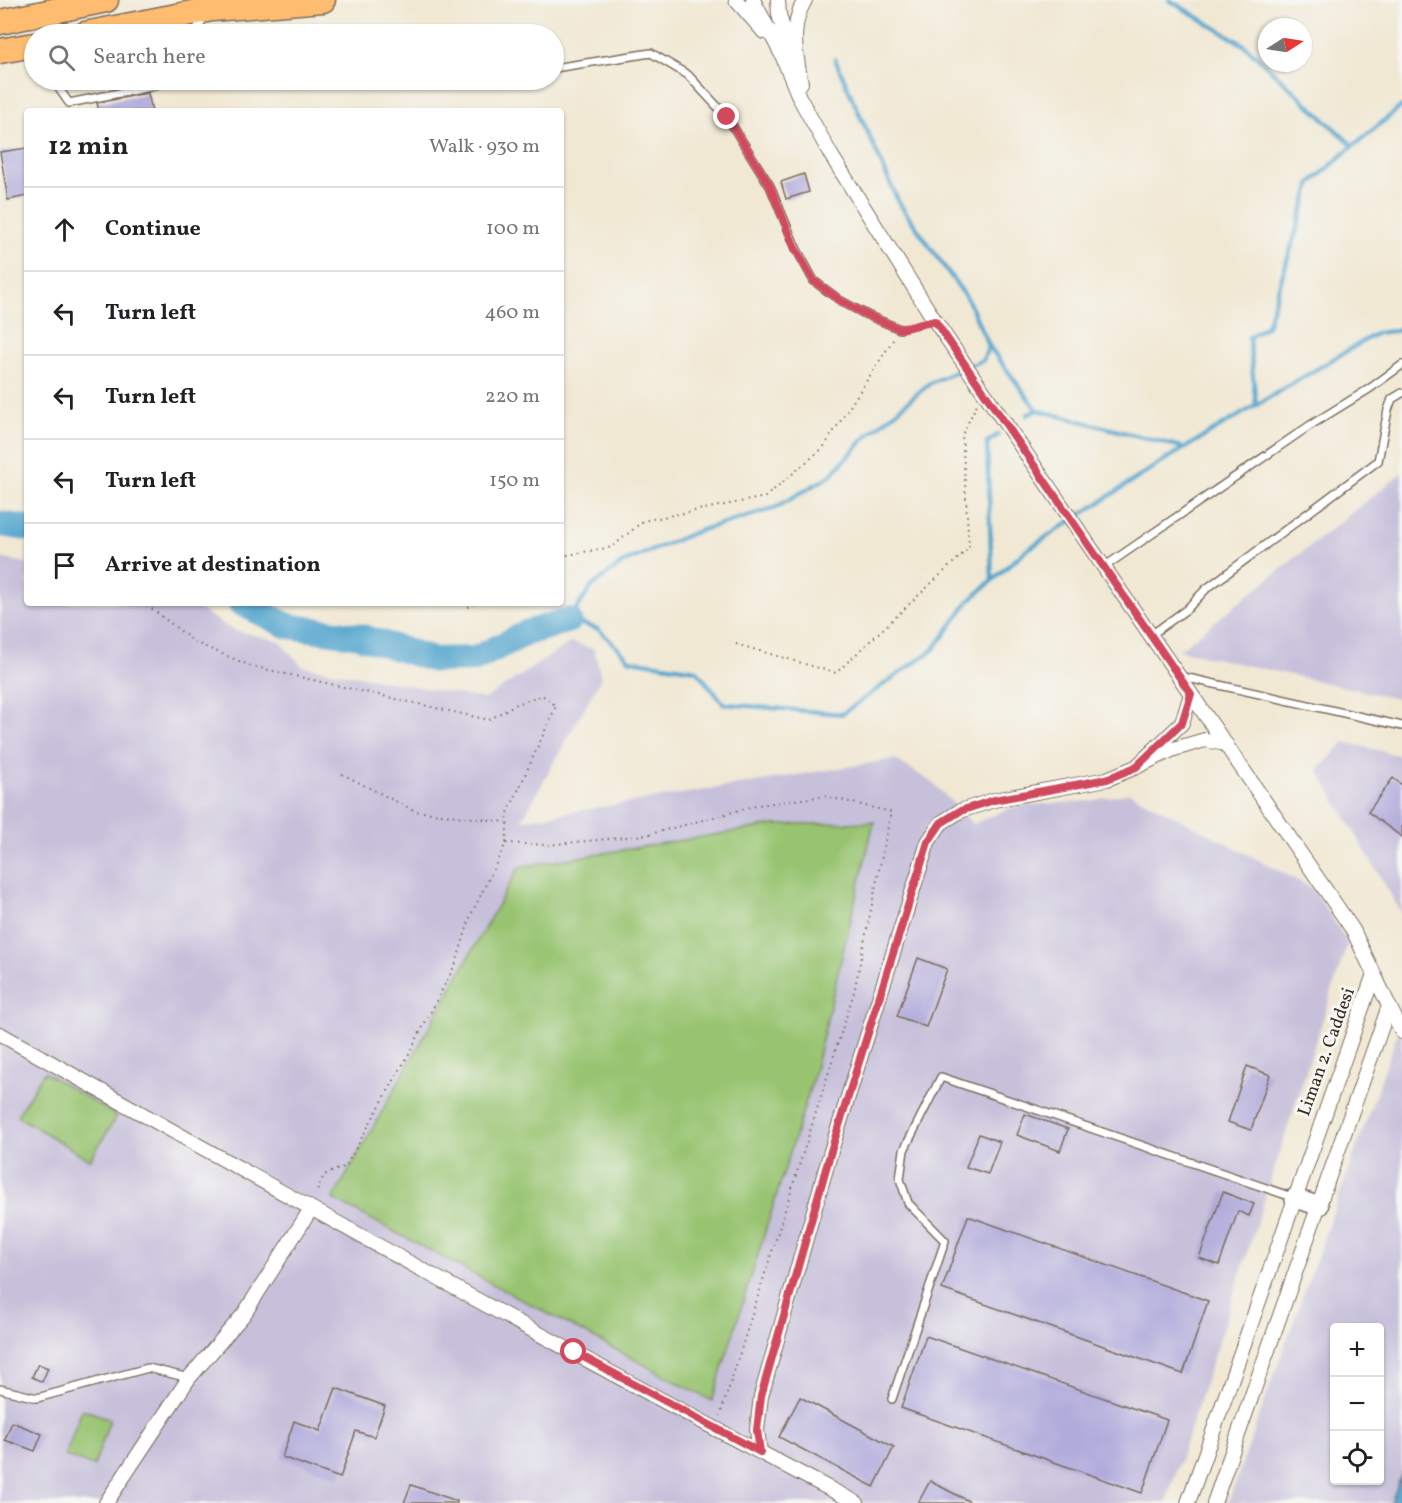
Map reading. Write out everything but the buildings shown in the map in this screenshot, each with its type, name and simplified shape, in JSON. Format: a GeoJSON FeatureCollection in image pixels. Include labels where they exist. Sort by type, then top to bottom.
{"type":"FeatureCollection","features":[{"type":"Feature","properties":{"kind":"highway"},"geometry":{"type":"LineString","coordinates":[[0,22],[106,0]]}},
{"type":"Feature","properties":{"kind":"highway"},"geometry":{"type":"LineString","coordinates":[[136,24],[212,9],[323,0]]}},
{"type":"Feature","properties":{"kind":"highway"},"geometry":{"type":"LineString","coordinates":[[0,51],[24,50]]}},
{"type":"Feature","properties":{"kind":"street"},"geometry":{"type":"LineString","coordinates":[[736,0],[782,55]]}},
{"type":"Feature","properties":{"kind":"street"},"geometry":{"type":"LineString","coordinates":[[753,0],[831,155],[935,321],[1353,930],[1374,974]]}},
{"type":"Feature","properties":{"kind":"street"},"geometry":{"type":"LineString","coordinates":[[778,0],[779,15],[788,49],[831,155]]}},
{"type":"Feature","properties":{"kind":"street"},"geometry":{"type":"LineString","coordinates":[[801,83],[795,51],[795,25],[805,0]]}},
{"type":"Feature","properties":{"kind":"street"},"geometry":{"type":"LineString","coordinates":[[1136,767],[1182,723],[1191,694]]}},
{"type":"Feature","properties":{"kind":"street"},"geometry":{"type":"LineString","coordinates":[[760,1452],[757,1430],[761,1396],[831,1151],[928,842],[941,823],[960,811],[994,800],[1107,779],[1174,749],[1204,740],[1226,744]]}},
{"type":"Feature","properties":{"kind":"street","name":"Liman 2. Caddesi"},"geometry":{"type":"LineString","coordinates":[[1374,974],[1402,1032]]}},
{"type":"Feature","properties":{"kind":"street","name":"Liman 2. Caddesi"},"geometry":{"type":"LineString","coordinates":[[1188,1503],[1374,974]]}},
{"type":"Feature","properties":{"kind":"street"},"geometry":{"type":"LineString","coordinates":[[1214,1503],[1389,1006]]}},
{"type":"Feature","properties":{"kind":"street"},"geometry":{"type":"LineString","coordinates":[[0,1034],[311,1209],[716,1430],[857,1503]]}},
{"type":"Feature","properties":{"kind":"street"},"geometry":{"type":"LineString","coordinates":[[1294,1198],[1319,1206]]}},
{"type":"Feature","properties":{"kind":"street"},"geometry":{"type":"LineString","coordinates":[[106,1503],[189,1378],[244,1314],[311,1209]]}},
{"type":"Feature","properties":{"kind":"lane"},"geometry":{"type":"LineString","coordinates":[[201,24],[212,9]]}},
{"type":"Feature","properties":{"kind":"lane"},"geometry":{"type":"LineString","coordinates":[[564,67],[651,54],[688,75],[727,117],[770,186],[795,248],[814,281],[841,301],[900,329]]}},
{"type":"Feature","properties":{"kind":"lane"},"geometry":{"type":"LineString","coordinates":[[59,90],[69,103],[135,90]]}},
{"type":"Feature","properties":{"kind":"lane"},"geometry":{"type":"LineString","coordinates":[[1104,567],[1309,426],[1370,389],[1402,365]]}},
{"type":"Feature","properties":{"kind":"lane"},"geometry":{"type":"LineString","coordinates":[[1151,635],[1187,609],[1206,590],[1378,461],[1392,399],[1402,393]]}},
{"type":"Feature","properties":{"kind":"lane"},"geometry":{"type":"LineString","coordinates":[[1178,676],[1402,726]]}},
{"type":"Feature","properties":{"kind":"lane"},"geometry":{"type":"LineString","coordinates":[[892,1399],[945,1241],[908,1203],[900,1179],[904,1150],[941,1077],[1294,1198]]}},
{"type":"Feature","properties":{"kind":"lane"},"geometry":{"type":"LineString","coordinates":[[0,1389],[37,1398],[148,1368],[189,1378]]}},
{"type":"Feature","properties":{"kind":"path"},"geometry":{"type":"LineString","coordinates":[[564,555],[612,547],[643,521],[765,497],[823,448],[900,329],[935,321]]}},
{"type":"Feature","properties":{"kind":"path"},"geometry":{"type":"LineString","coordinates":[[736,644],[836,673],[969,548],[962,435],[981,388]]}},
{"type":"Feature","properties":{"kind":"path"},"geometry":{"type":"LineString","coordinates":[[148,606],[196,643],[251,666],[489,720],[514,705],[542,695],[556,706],[508,813],[506,843],[471,915],[456,963],[411,1050],[346,1166],[324,1174],[311,1209]]}},
{"type":"Feature","properties":{"kind":"path"},"geometry":{"type":"LineString","coordinates":[[342,774],[415,811],[507,822]]}},
{"type":"Feature","properties":{"kind":"path"},"geometry":{"type":"LineString","coordinates":[[506,843],[547,844],[647,835],[759,805],[824,796],[891,812],[854,992],[716,1430]]}},
{"type":"Feature","properties":{"kind":"shaded area"},"geometry":{"type":"Polygon","coordinates":[[[1402,473],[1402,700],[1179,650],[1402,473]]]}},
{"type":"Feature","properties":{"kind":"shaded area"},"geometry":{"type":"Polygon","coordinates":[[[0,558],[24,562],[24,606],[195,606],[232,630],[279,641],[302,666],[485,699],[571,642],[594,649],[601,678],[522,820],[895,759],[933,783],[973,824],[1015,806],[1091,801],[1130,793],[1312,888],[1348,942],[1166,1503],[0,1503],[0,558]]]}},
{"type":"Feature","properties":{"kind":"shaded area"},"geometry":{"type":"Polygon","coordinates":[[[1344,742],[1402,756],[1402,914],[1318,770],[1344,742]]]}},
{"type":"Feature","properties":{"kind":"shaded area"},"geometry":{"type":"Polygon","coordinates":[[[1402,1021],[1402,1473],[1391,1503],[1228,1503],[1402,1021]]]}},
{"type":"Feature","properties":{"kind":"green space"},"geometry":{"type":"Polygon","coordinates":[[[874,822],[812,1082],[712,1401],[333,1199],[519,867],[774,825],[874,822]]]}},
{"type":"Feature","properties":{"kind":"green space"},"geometry":{"type":"Polygon","coordinates":[[[44,1072],[117,1116],[90,1160],[17,1116],[44,1072]]]}},
{"type":"Feature","properties":{"kind":"green space"},"geometry":{"type":"Polygon","coordinates":[[[82,1409],[110,1419],[94,1466],[65,1456],[82,1409]]]}},
{"type":"Feature","properties":{"kind":"water"},"geometry":{"type":"Polygon","coordinates":[[[1402,1473],[1402,1503],[1391,1503],[1402,1473]]]}},
{"type":"Feature","properties":{"kind":"waterway"},"geometry":{"type":"LineString","coordinates":[[1169,0],[1244,45],[1353,146],[1311,183],[1267,326],[1249,337],[1256,405]]}},
{"type":"Feature","properties":{"kind":"waterway"},"geometry":{"type":"LineString","coordinates":[[835,59],[899,203],[968,300],[989,346],[983,360],[930,383],[866,437],[830,476],[775,508],[698,531],[624,562],[592,586],[569,620],[598,629],[630,660],[696,670],[724,704],[842,714],[934,649],[968,602],[1025,551],[1168,458],[1377,333],[1402,330]]}},
{"type":"Feature","properties":{"kind":"waterway"},"geometry":{"type":"LineString","coordinates":[[1353,146],[1402,106]]}},
{"type":"Feature","properties":{"kind":"waterway"},"geometry":{"type":"LineString","coordinates":[[989,346],[1037,410]]}},
{"type":"Feature","properties":{"kind":"waterway"},"geometry":{"type":"LineString","coordinates":[[1027,415],[1037,410],[1185,448]]}},
{"type":"Feature","properties":{"kind":"waterway"},"geometry":{"type":"LineString","coordinates":[[992,580],[987,442],[998,435]]}},
{"type":"Feature","properties":{"kind":"waterway"},"geometry":{"type":"LineString","coordinates":[[0,524],[24,528]]}},
{"type":"Feature","properties":{"kind":"waterway"},"geometry":{"type":"LineString","coordinates":[[247,606],[288,626],[359,636],[435,660],[475,659],[526,633],[569,620]]}},
{"type":"Feature","properties":{"kind":"route"},"geometry":{"type":"LineString","coordinates":[[574,1352],[760,1452],[757,1430],[761,1396],[831,1151],[928,842],[941,823],[960,811],[994,800],[1107,779],[1136,767],[1182,723],[1191,694],[935,321],[900,329],[841,301],[814,281],[795,248],[770,186],[727,117]]}}]}
